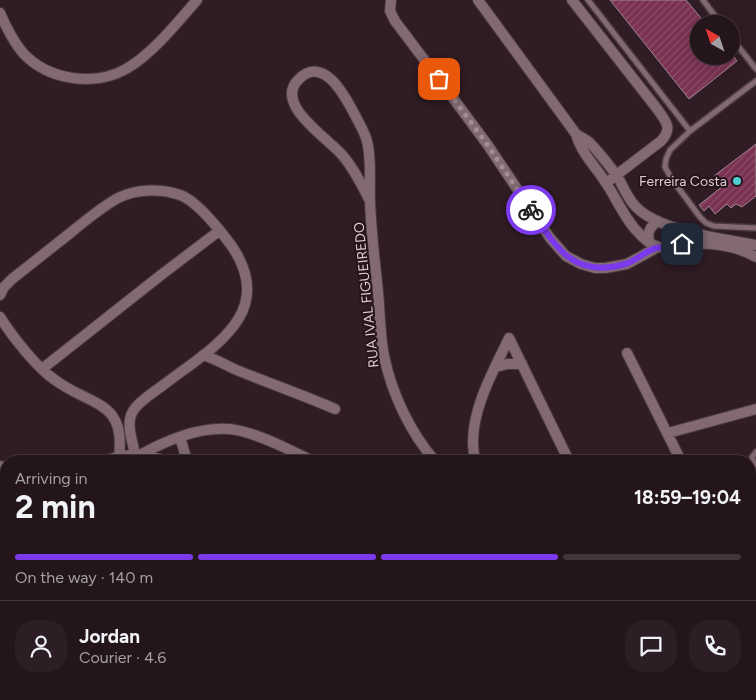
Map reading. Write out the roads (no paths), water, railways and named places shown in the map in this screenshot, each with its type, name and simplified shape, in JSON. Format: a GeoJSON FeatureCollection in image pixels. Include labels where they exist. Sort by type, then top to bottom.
{"type":"FeatureCollection","features":[{"type":"Feature","properties":{"kind":"street"},"geometry":{"type":"LineString","coordinates":[[0,13],[12,37],[23,52],[37,65],[68,77],[88,80],[108,77],[126,69],[143,57],[198,0]]}},
{"type":"Feature","properties":{"kind":"street"},"geometry":{"type":"LineString","coordinates":[[391,0],[390,11],[395,21],[487,144],[550,238],[566,256],[581,264],[605,268],[627,264],[653,244]]}},
{"type":"Feature","properties":{"kind":"street"},"geometry":{"type":"LineString","coordinates":[[478,0],[576,134],[590,143],[616,176],[635,206],[643,214],[658,221],[702,235],[756,246]]}},
{"type":"Feature","properties":{"kind":"street"},"geometry":{"type":"LineString","coordinates":[[572,0],[666,123],[668,129],[661,141],[606,183]]}},
{"type":"Feature","properties":{"kind":"street","name":"RUA IVAL FIGUEIREDO"},"geometry":{"type":"LineString","coordinates":[[370,201],[352,169],[294,106],[291,97],[292,89],[300,77],[309,72],[319,72],[328,75],[345,96],[367,139],[370,163],[370,201],[384,355],[400,405],[418,439],[430,455]]}},
{"type":"Feature","properties":{"kind":"street"},"geometry":{"type":"LineString","coordinates":[[576,134],[578,144],[636,229],[653,244],[667,248],[698,243],[730,247],[756,257]]}},
{"type":"Feature","properties":{"kind":"street"},"geometry":{"type":"LineString","coordinates":[[352,169],[361,168],[370,163]]}},
{"type":"Feature","properties":{"kind":"street"},"geometry":{"type":"LineString","coordinates":[[0,294],[12,279],[102,206],[134,192],[167,191],[183,196],[201,211],[239,258],[245,271],[248,298],[242,314],[234,328],[214,346],[148,396],[133,411],[124,415],[113,415]]}},
{"type":"Feature","properties":{"kind":"street"},"geometry":{"type":"LineString","coordinates":[[653,244],[648,231],[658,221]]}},
{"type":"Feature","properties":{"kind":"street"},"geometry":{"type":"LineString","coordinates":[[684,244],[688,237],[686,230]]}},
{"type":"Feature","properties":{"kind":"street"},"geometry":{"type":"LineString","coordinates":[[42,369],[219,231]]}},
{"type":"Feature","properties":{"kind":"street"},"geometry":{"type":"LineString","coordinates":[[0,317],[42,369],[54,380],[103,406],[113,415],[119,428],[119,455]]}},
{"type":"Feature","properties":{"kind":"street"},"geometry":{"type":"LineString","coordinates":[[474,455],[473,442],[475,420],[509,338],[566,455]]}},
{"type":"Feature","properties":{"kind":"street"},"geometry":{"type":"LineString","coordinates":[[214,346],[221,361]]}},
{"type":"Feature","properties":{"kind":"street"},"geometry":{"type":"LineString","coordinates":[[627,353],[678,455]]}},
{"type":"Feature","properties":{"kind":"street"},"geometry":{"type":"LineString","coordinates":[[203,355],[335,409]]}},
{"type":"Feature","properties":{"kind":"street"},"geometry":{"type":"LineString","coordinates":[[496,367],[507,364],[522,364]]}},
{"type":"Feature","properties":{"kind":"street"},"geometry":{"type":"LineString","coordinates":[[668,433],[756,409]]}},
{"type":"Feature","properties":{"kind":"street"},"geometry":{"type":"LineString","coordinates":[[133,411],[130,424],[138,455],[180,437],[205,430],[222,429],[240,430],[299,455]]}},
{"type":"Feature","properties":{"kind":"street"},"geometry":{"type":"LineString","coordinates":[[180,437],[185,455]]}},
{"type":"Feature","properties":{"kind":"lane"},"geometry":{"type":"LineString","coordinates":[[588,0],[690,132]]}},
{"type":"Feature","properties":{"kind":"lane"},"geometry":{"type":"LineString","coordinates":[[702,0],[714,15]]}},
{"type":"Feature","properties":{"kind":"lane"},"geometry":{"type":"LineString","coordinates":[[740,49],[756,70]]}},
{"type":"Feature","properties":{"kind":"lane"},"geometry":{"type":"LineString","coordinates":[[756,81],[690,132],[670,150],[666,159],[666,167],[670,178],[706,223],[714,226],[756,228]]}},
{"type":"Feature","properties":{"kind":"place","name":"Ferreira Costa"},"geometry":{"type":"Point","coordinates":[737,181]}}]}
